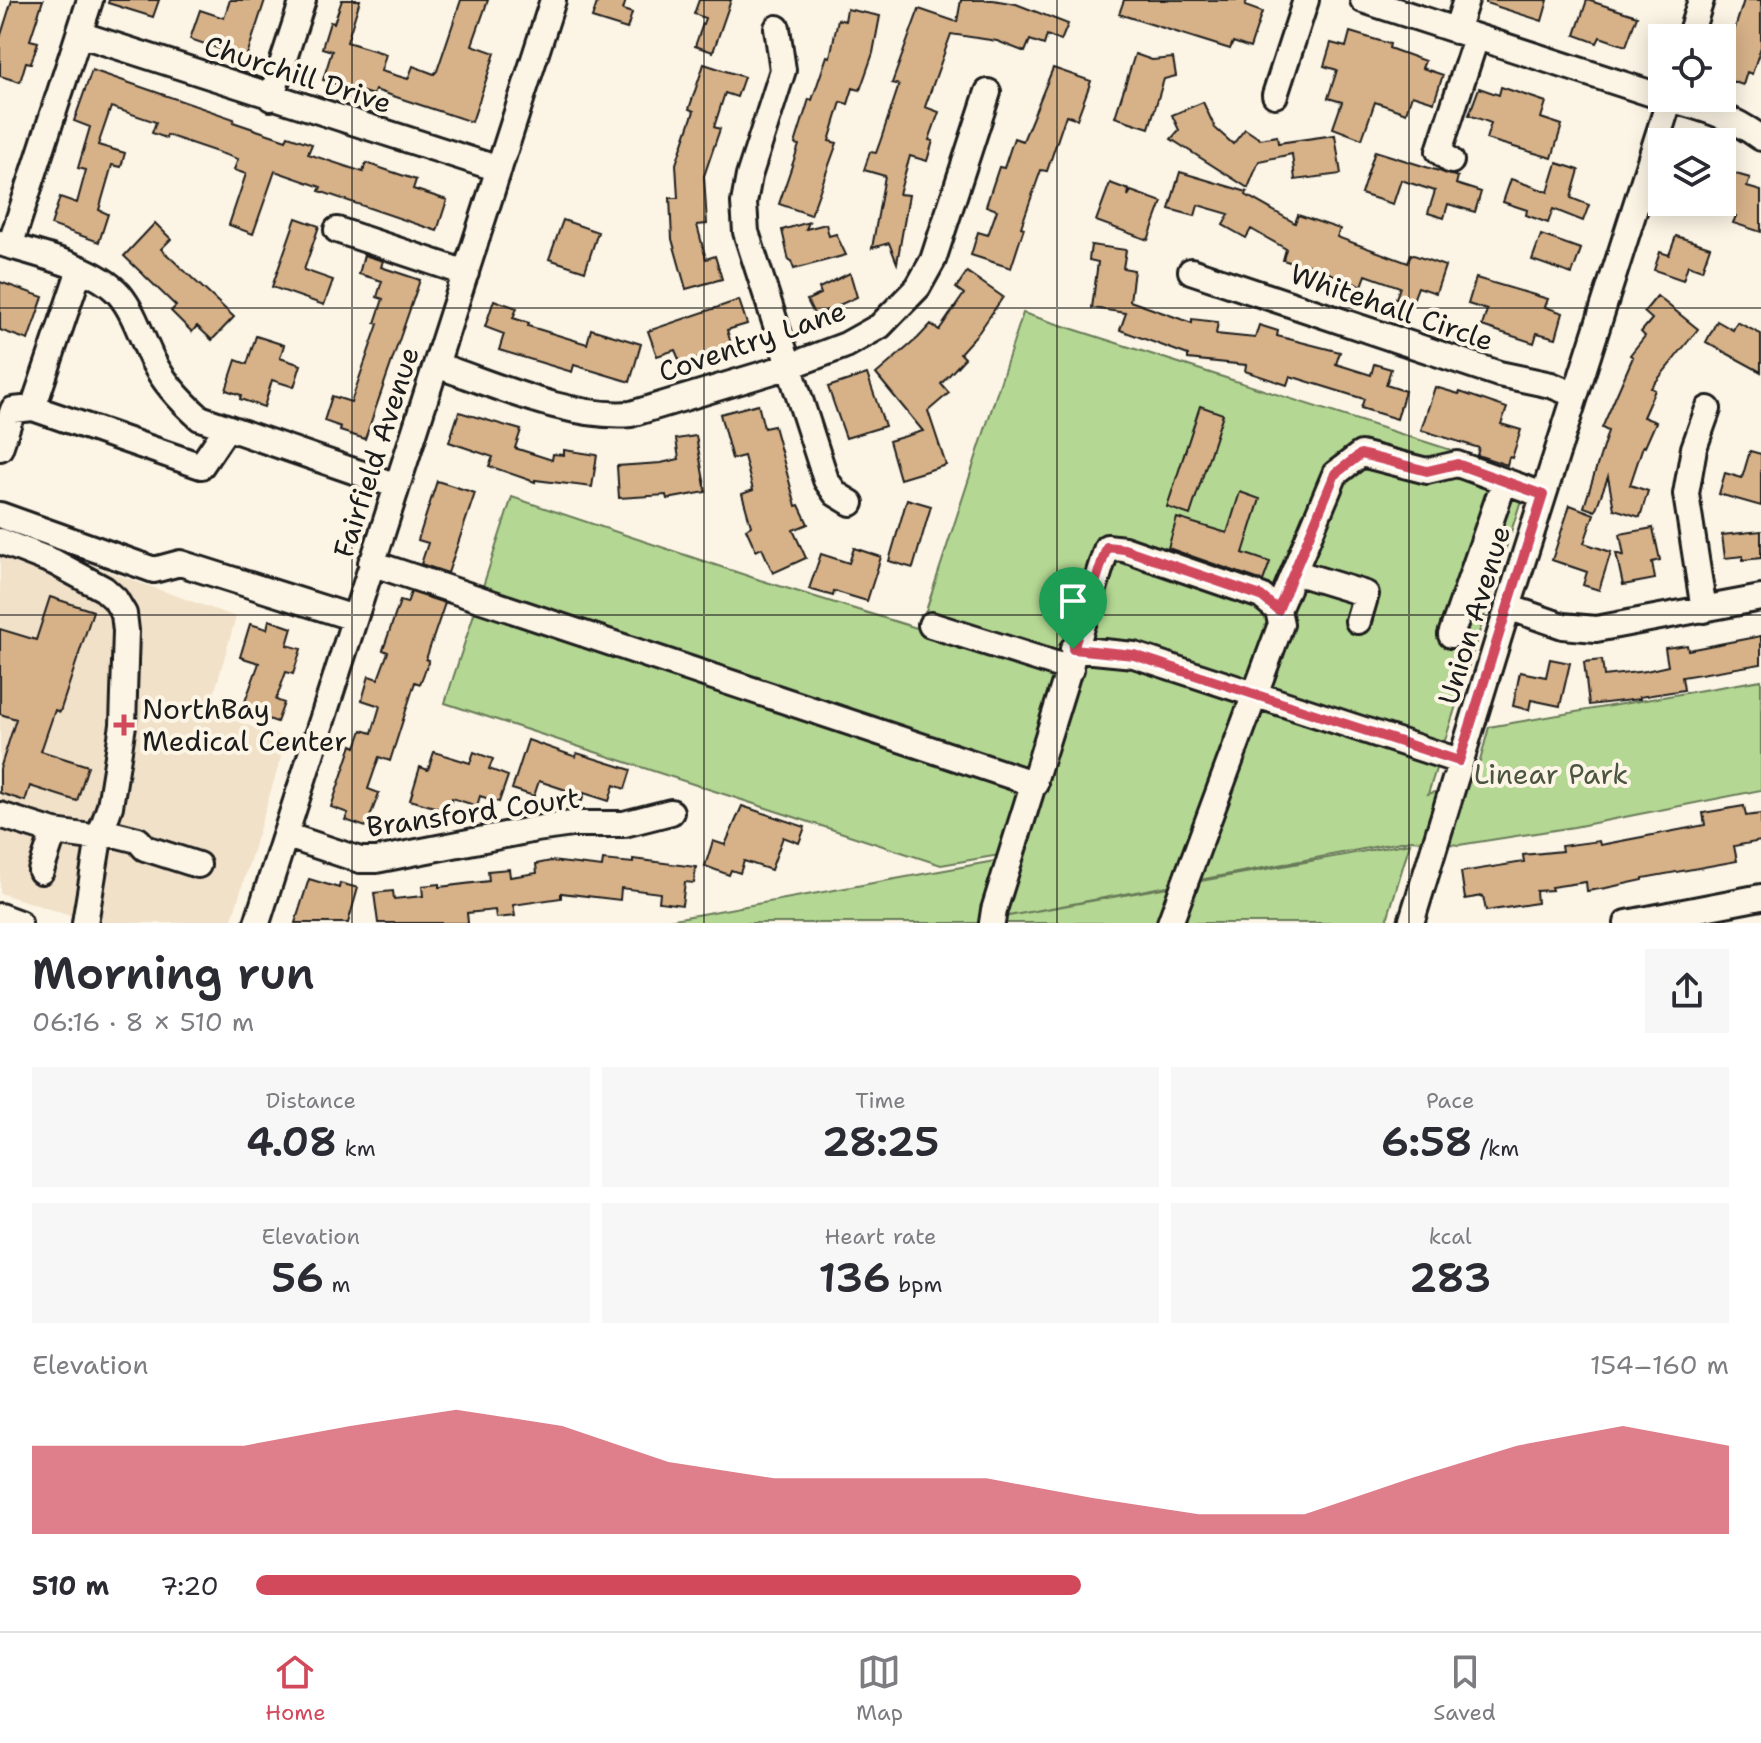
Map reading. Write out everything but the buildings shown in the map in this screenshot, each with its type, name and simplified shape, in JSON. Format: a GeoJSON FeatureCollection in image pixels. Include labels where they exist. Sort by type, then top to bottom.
{"type":"FeatureCollection","features":[{"type":"Feature","properties":{"kind":"street"},"geometry":{"type":"LineString","coordinates":[[90,0],[5,244],[80,269],[101,279],[119,294],[154,364],[183,404],[200,418],[397,486]]}},
{"type":"Feature","properties":{"kind":"street"},"geometry":{"type":"LineString","coordinates":[[271,98],[303,0]]}},
{"type":"Feature","properties":{"kind":"street","name":"Fairfield Avenue"},"geometry":{"type":"LineString","coordinates":[[257,923],[553,0]]}},
{"type":"Feature","properties":{"kind":"street"},"geometry":{"type":"LineString","coordinates":[[1275,95],[1306,0]]}},
{"type":"Feature","properties":{"kind":"street"},"geometry":{"type":"LineString","coordinates":[[1363,0],[1648,92]]}},
{"type":"Feature","properties":{"kind":"street"},"geometry":{"type":"LineString","coordinates":[[1438,155],[1466,34],[1466,0]]}},
{"type":"Feature","properties":{"kind":"street"},"geometry":{"type":"LineString","coordinates":[[1693,24],[1701,0]]}},
{"type":"Feature","properties":{"kind":"street"},"geometry":{"type":"LineString","coordinates":[[777,28],[783,70],[749,176],[744,203],[746,232],[826,480],[836,494],[851,503]]}},
{"type":"Feature","properties":{"kind":"street","name":"Churchill Drive"},"geometry":{"type":"LineString","coordinates":[[79,34],[499,169]]}},
{"type":"Feature","properties":{"kind":"street","name":"Coventry Lane"},"geometry":{"type":"LineString","coordinates":[[436,365],[576,411],[604,416],[631,414],[790,366],[846,345],[880,326],[918,287],[933,260],[988,92]]}},
{"type":"Feature","properties":{"kind":"street","name":"Union Avenue"},"geometry":{"type":"LineString","coordinates":[[1411,923],[1663,112]]}},
{"type":"Feature","properties":{"kind":"street"},"geometry":{"type":"LineString","coordinates":[[1716,112],[1738,121],[1761,138]]}},
{"type":"Feature","properties":{"kind":"street"},"geometry":{"type":"LineString","coordinates":[[337,230],[466,273]]}},
{"type":"Feature","properties":{"kind":"street"},"geometry":{"type":"LineString","coordinates":[[33,408],[80,269]]}},
{"type":"Feature","properties":{"kind":"street","name":"Whitehall Circle"},"geometry":{"type":"LineString","coordinates":[[1191,271],[1499,374],[1551,385],[1575,395]]}},
{"type":"Feature","properties":{"kind":"street"},"geometry":{"type":"LineString","coordinates":[[0,448],[13,410],[33,408],[201,466],[226,429]]}},
{"type":"Feature","properties":{"kind":"street"},"geometry":{"type":"LineString","coordinates":[[1704,610],[1686,494],[1694,448],[1708,409]]}},
{"type":"Feature","properties":{"kind":"street"},"geometry":{"type":"LineString","coordinates":[[1170,923],[1281,624],[1278,610],[1335,474],[1361,454],[1427,471],[1457,464],[1543,495]]}},
{"type":"Feature","properties":{"kind":"street"},"geometry":{"type":"LineString","coordinates":[[1451,635],[1504,482]]}},
{"type":"Feature","properties":{"kind":"street"},"geometry":{"type":"LineString","coordinates":[[0,515],[154,570],[180,563],[354,618]]}},
{"type":"Feature","properties":{"kind":"street"},"geometry":{"type":"LineString","coordinates":[[0,541],[54,562],[104,589],[124,614],[123,725],[110,806],[99,838],[85,923]]}},
{"type":"Feature","properties":{"kind":"street"},"geometry":{"type":"LineString","coordinates":[[992,923],[1107,547],[1124,549],[1261,596],[1278,610]]}},
{"type":"Feature","properties":{"kind":"street"},"geometry":{"type":"LineString","coordinates":[[371,563],[1035,784]]}},
{"type":"Feature","properties":{"kind":"street"},"geometry":{"type":"LineString","coordinates":[[1294,572],[1366,594],[1358,621]]}},
{"type":"Feature","properties":{"kind":"street"},"geometry":{"type":"LineString","coordinates":[[1508,607],[1563,626],[1596,629],[1761,598]]}},
{"type":"Feature","properties":{"kind":"street"},"geometry":{"type":"LineString","coordinates":[[931,625],[1072,659],[1134,655],[1459,761]]}},
{"type":"Feature","properties":{"kind":"street","name":"Bransford Court"},"geometry":{"type":"LineString","coordinates":[[285,835],[360,860],[376,860],[536,829],[572,824],[624,824],[671,812]]}},
{"type":"Feature","properties":{"kind":"street"},"geometry":{"type":"LineString","coordinates":[[0,815],[54,832],[99,838],[114,834],[138,840],[145,848],[198,865]]}},
{"type":"Feature","properties":{"kind":"street"},"geometry":{"type":"LineString","coordinates":[[41,871],[54,832]]}},
{"type":"Feature","properties":{"kind":"street"},"geometry":{"type":"LineString","coordinates":[[1627,923],[1690,917],[1761,897]]}},
{"type":"Feature","properties":{"kind":"street"},"geometry":{"type":"LineString","coordinates":[[0,916],[19,923]]}},
{"type":"Feature","properties":{"kind":"shaded area","name":"NorthBay Medical Center"},"geometry":{"type":"Polygon","coordinates":[[[0,530],[236,617],[209,712],[287,738],[231,923],[92,923],[0,893],[0,530]]]}},
{"type":"Feature","properties":{"kind":"green space","name":"Linear Park"},"geometry":{"type":"Polygon","coordinates":[[[1023,313],[1529,475],[1428,794],[1475,780],[1489,727],[1761,680],[1761,790],[1574,827],[1459,845],[1411,840],[992,919],[1410,843],[1386,923],[652,923],[1000,860],[1017,852],[941,865],[445,703],[512,497],[760,580],[920,629],[1023,313]]]}},
{"type":"Feature","properties":{"kind":"place","name":"NorthBay Medical Center"},"geometry":{"type":"Point","coordinates":[124,725]}},
{"type":"Feature","properties":{"kind":"route"},"geometry":{"type":"LineString","coordinates":[[1361,454],[1427,471],[1457,464],[1543,495],[1459,761],[1134,655],[1073,649],[1107,547],[1124,549],[1261,596],[1278,610],[1335,474],[1361,454]]}}]}
